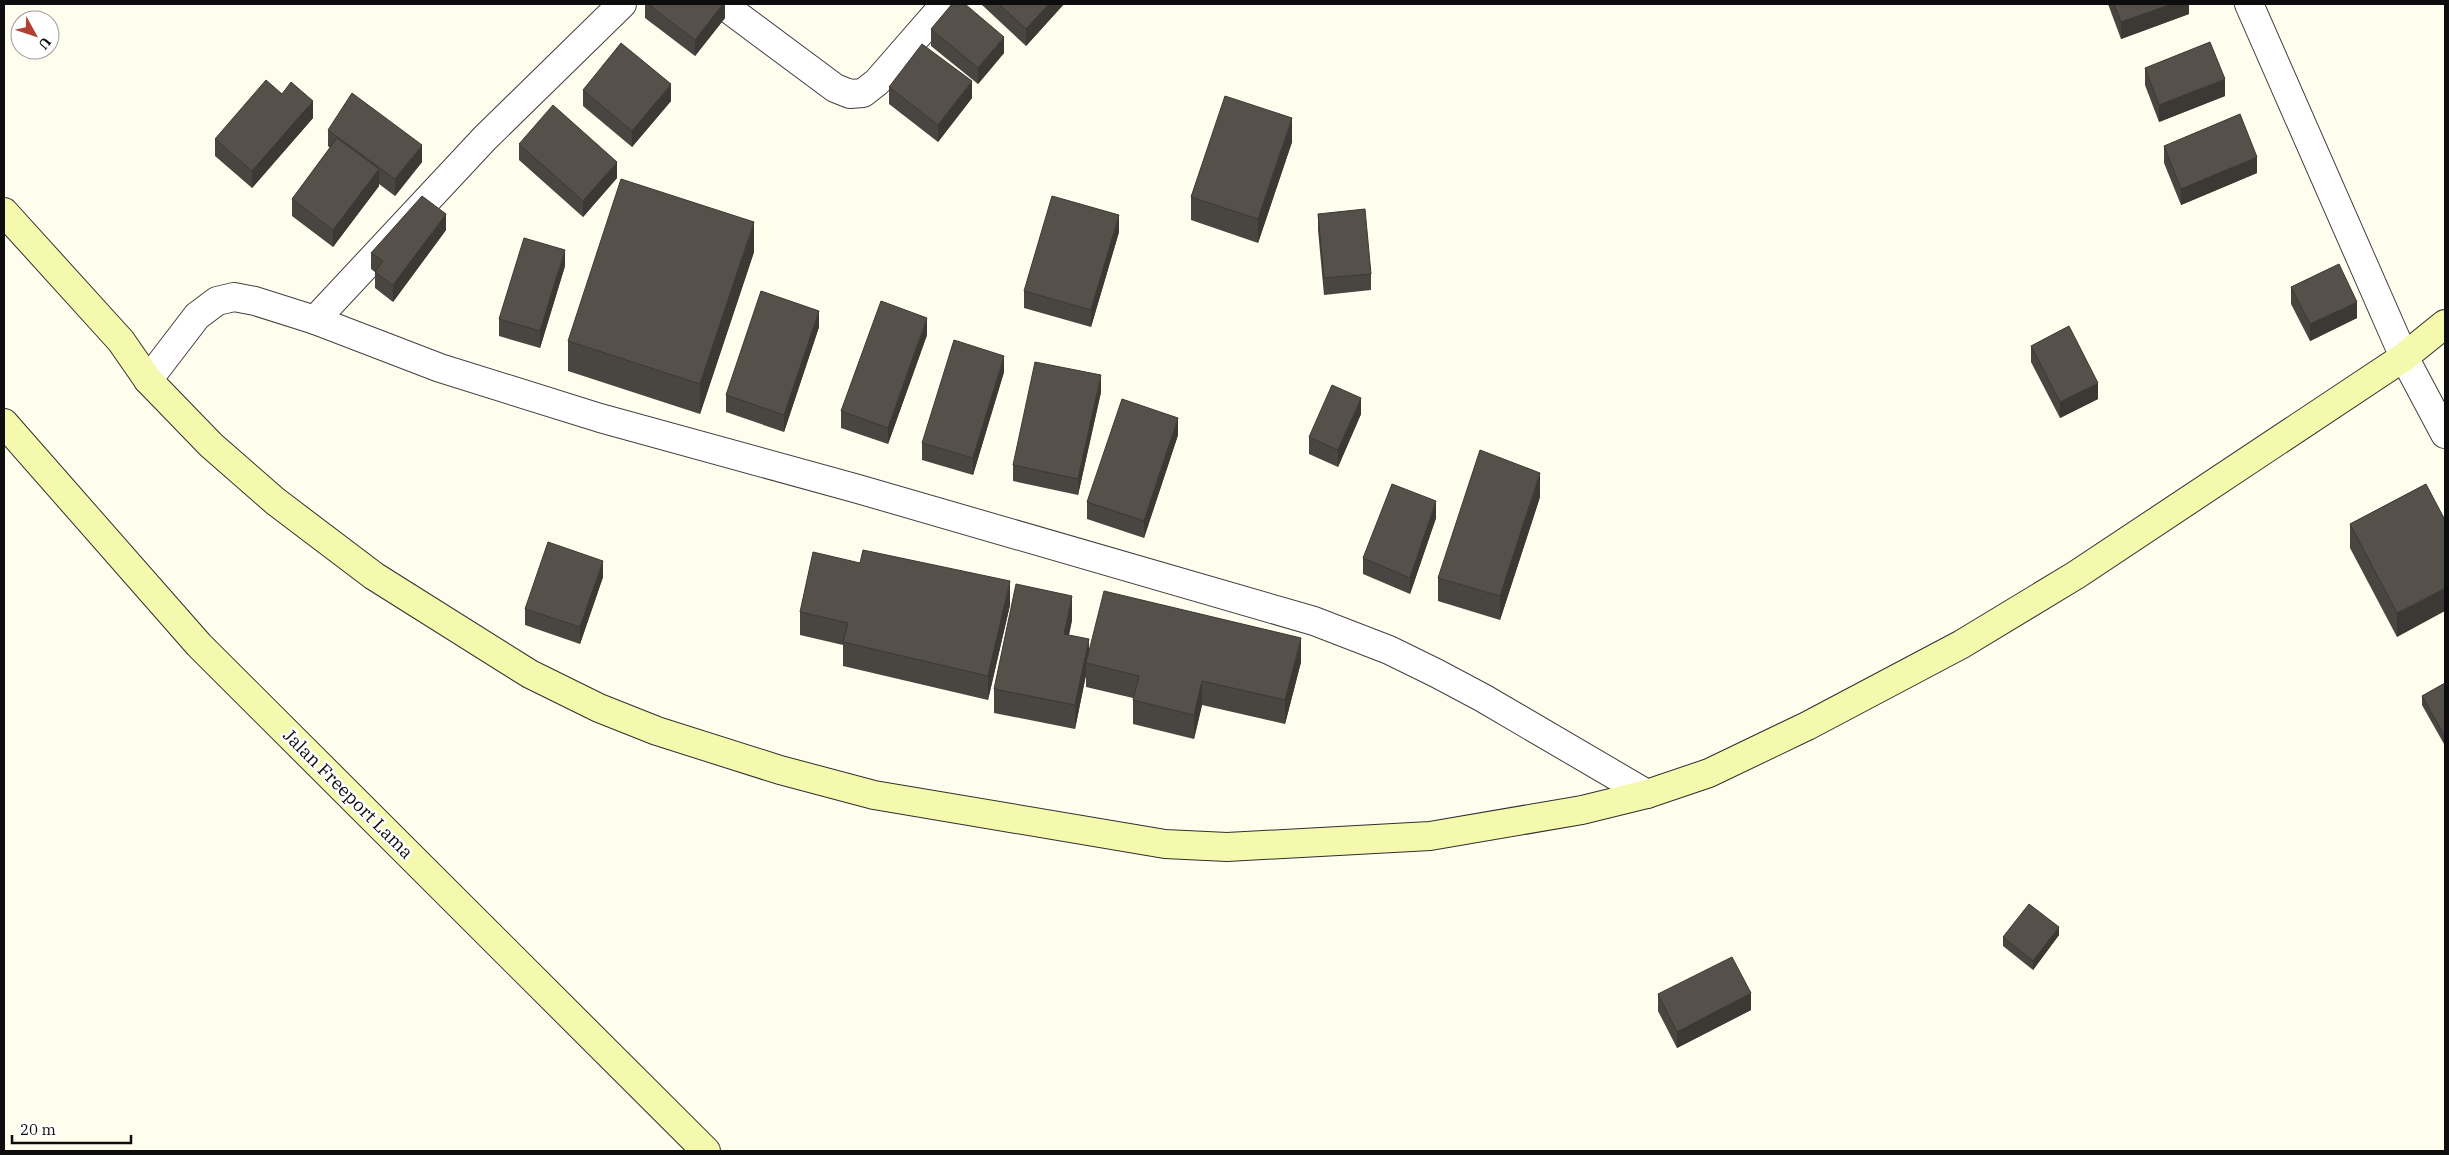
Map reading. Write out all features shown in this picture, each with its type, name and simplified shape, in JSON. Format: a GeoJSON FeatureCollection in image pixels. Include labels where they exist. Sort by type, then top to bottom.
{"type":"FeatureCollection","features":[{"type":"Feature","properties":{"kind":"street"},"geometry":{"type":"LineString","coordinates":[[315,320],[485,138],[622,4]]}},
{"type":"Feature","properties":{"kind":"street"},"geometry":{"type":"LineString","coordinates":[[722,4],[798,62],[835,88],[850,94],[863,92],[876,82],[945,4]]}},
{"type":"Feature","properties":{"kind":"street"},"geometry":{"type":"LineString","coordinates":[[2249,4],[2404,357],[2445,434]]}},
{"type":"Feature","properties":{"kind":"street"},"geometry":{"type":"LineString","coordinates":[[4,212],[121,341],[148,380],[211,444],[275,501],[374,576],[530,674],[599,708],[657,731],[780,770],[874,795],[954,810],[1165,844],[1227,847],[1430,836],[1582,810],[1647,794],[1709,773],[1962,644],[2076,575],[2404,357],[2445,324]]}},
{"type":"Feature","properties":{"kind":"street"},"geometry":{"type":"LineString","coordinates":[[148,380],[197,316],[217,301],[234,297],[248,300],[315,320],[440,368],[600,418],[858,489],[1314,621],[1389,650],[1436,673],[1483,698],[1647,794]]}},
{"type":"Feature","properties":{"kind":"street","name":"Jalan Freeport Lama"},"geometry":{"type":"LineString","coordinates":[[4,423],[199,644],[706,1151]]}},
{"type":"Feature","properties":{"kind":"building"},"geometry":{"type":"Polygon","coordinates":[[[648,4],[723,4],[695,40],[648,4]]]}},
{"type":"Feature","properties":{"kind":"building"},"geometry":{"type":"Polygon","coordinates":[[[952,4],[965,4],[1004,37],[978,68],[931,29],[952,4]]]}},
{"type":"Feature","properties":{"kind":"building"},"geometry":{"type":"Polygon","coordinates":[[[999,4],[1049,4],[1026,29],[999,4]]]}},
{"type":"Feature","properties":{"kind":"building"},"geometry":{"type":"Polygon","coordinates":[[[2114,4],[2172,4],[2121,22],[2114,4]]]}},
{"type":"Feature","properties":{"kind":"building"},"geometry":{"type":"Polygon","coordinates":[[[2210,42],[2225,79],[2159,105],[2145,68],[2210,42]]]}},
{"type":"Feature","properties":{"kind":"building"},"geometry":{"type":"Polygon","coordinates":[[[621,43],[671,84],[632,131],[583,90],[621,43]]]}},
{"type":"Feature","properties":{"kind":"building"},"geometry":{"type":"Polygon","coordinates":[[[922,44],[972,81],[938,125],[889,87],[922,44]]]}},
{"type":"Feature","properties":{"kind":"building"},"geometry":{"type":"Polygon","coordinates":[[[266,80],[282,94],[291,82],[313,101],[252,171],[215,139],[266,80]]]}},
{"type":"Feature","properties":{"kind":"building"},"geometry":{"type":"Polygon","coordinates":[[[352,93],[422,145],[395,179],[328,130],[352,93]]]}},
{"type":"Feature","properties":{"kind":"building"},"geometry":{"type":"Polygon","coordinates":[[[1225,96],[1292,118],[1258,219],[1191,197],[1225,96]]]}},
{"type":"Feature","properties":{"kind":"building"},"geometry":{"type":"Polygon","coordinates":[[[553,105],[617,162],[583,201],[519,144],[553,105]]]}},
{"type":"Feature","properties":{"kind":"building"},"geometry":{"type":"Polygon","coordinates":[[[2240,114],[2257,157],[2181,189],[2164,146],[2240,114]]]}},
{"type":"Feature","properties":{"kind":"building"},"geometry":{"type":"Polygon","coordinates":[[[337,138],[379,169],[333,230],[292,199],[337,138]]]}},
{"type":"Feature","properties":{"kind":"building"},"geometry":{"type":"Polygon","coordinates":[[[621,179],[754,222],[700,384],[568,341],[621,179]]]}},
{"type":"Feature","properties":{"kind":"building"},"geometry":{"type":"Polygon","coordinates":[[[422,196],[446,214],[393,285],[375,272],[383,261],[371,253],[422,196]]]}},
{"type":"Feature","properties":{"kind":"building"},"geometry":{"type":"Polygon","coordinates":[[[1052,196],[1119,215],[1091,310],[1024,291],[1052,196]]]}},
{"type":"Feature","properties":{"kind":"building"},"geometry":{"type":"Polygon","coordinates":[[[1365,209],[1371,274],[1324,278],[1318,214],[1365,209]]]}},
{"type":"Feature","properties":{"kind":"building"},"geometry":{"type":"Polygon","coordinates":[[[524,238],[565,250],[540,331],[499,319],[524,238]]]}},
{"type":"Feature","properties":{"kind":"building"},"geometry":{"type":"Polygon","coordinates":[[[2339,264],[2357,302],[2310,324],[2291,287],[2339,264]]]}},
{"type":"Feature","properties":{"kind":"building"},"geometry":{"type":"Polygon","coordinates":[[[761,291],[819,311],[784,415],[726,395],[761,291]]]}},
{"type":"Feature","properties":{"kind":"building"},"geometry":{"type":"Polygon","coordinates":[[[881,301],[927,318],[888,428],[841,411],[881,301]]]}},
{"type":"Feature","properties":{"kind":"building"},"geometry":{"type":"Polygon","coordinates":[[[2069,326],[2098,383],[2060,402],[2031,346],[2069,326]]]}},
{"type":"Feature","properties":{"kind":"building"},"geometry":{"type":"Polygon","coordinates":[[[954,340],[1004,356],[973,458],[922,443],[954,340]]]}},
{"type":"Feature","properties":{"kind":"building"},"geometry":{"type":"Polygon","coordinates":[[[1035,362],[1101,375],[1078,479],[1013,465],[1035,362]]]}},
{"type":"Feature","properties":{"kind":"building"},"geometry":{"type":"Polygon","coordinates":[[[1332,385],[1361,398],[1338,450],[1309,437],[1332,385]]]}},
{"type":"Feature","properties":{"kind":"building"},"geometry":{"type":"Polygon","coordinates":[[[1122,399],[1178,418],[1144,521],[1087,502],[1122,399]]]}},
{"type":"Feature","properties":{"kind":"building"},"geometry":{"type":"Polygon","coordinates":[[[1480,450],[1540,473],[1500,596],[1438,578],[1480,450]]]}},
{"type":"Feature","properties":{"kind":"building"},"geometry":{"type":"Polygon","coordinates":[[[1392,484],[1436,501],[1410,578],[1363,558],[1392,484]]]}},
{"type":"Feature","properties":{"kind":"building"},"geometry":{"type":"Polygon","coordinates":[[[2426,484],[2445,520],[2445,588],[2397,613],[2350,524],[2426,484]]]}},
{"type":"Feature","properties":{"kind":"building"},"geometry":{"type":"Polygon","coordinates":[[[548,542],[603,561],[580,627],[525,609],[548,542]]]}},
{"type":"Feature","properties":{"kind":"building"},"geometry":{"type":"Polygon","coordinates":[[[863,550],[1010,581],[988,676],[843,642],[848,623],[800,612],[813,552],[860,563],[863,550]]]}},
{"type":"Feature","properties":{"kind":"building"},"geometry":{"type":"Polygon","coordinates":[[[1016,584],[1072,596],[1064,634],[1089,639],[1075,705],[994,689],[1016,584]]]}},
{"type":"Feature","properties":{"kind":"building"},"geometry":{"type":"Polygon","coordinates":[[[1104,591],[1301,638],[1285,700],[1202,681],[1194,715],[1133,700],[1139,676],[1086,663],[1104,591]]]}},
{"type":"Feature","properties":{"kind":"building"},"geometry":{"type":"Polygon","coordinates":[[[2445,683],[2445,735],[2444,735],[2422,696],[2445,683]]]}},
{"type":"Feature","properties":{"kind":"building"},"geometry":{"type":"Polygon","coordinates":[[[2029,904],[2059,927],[2033,961],[2003,937],[2029,904]]]}},
{"type":"Feature","properties":{"kind":"building"},"geometry":{"type":"Polygon","coordinates":[[[1732,957],[1751,993],[1677,1032],[1658,994],[1732,957]]]}}]}
